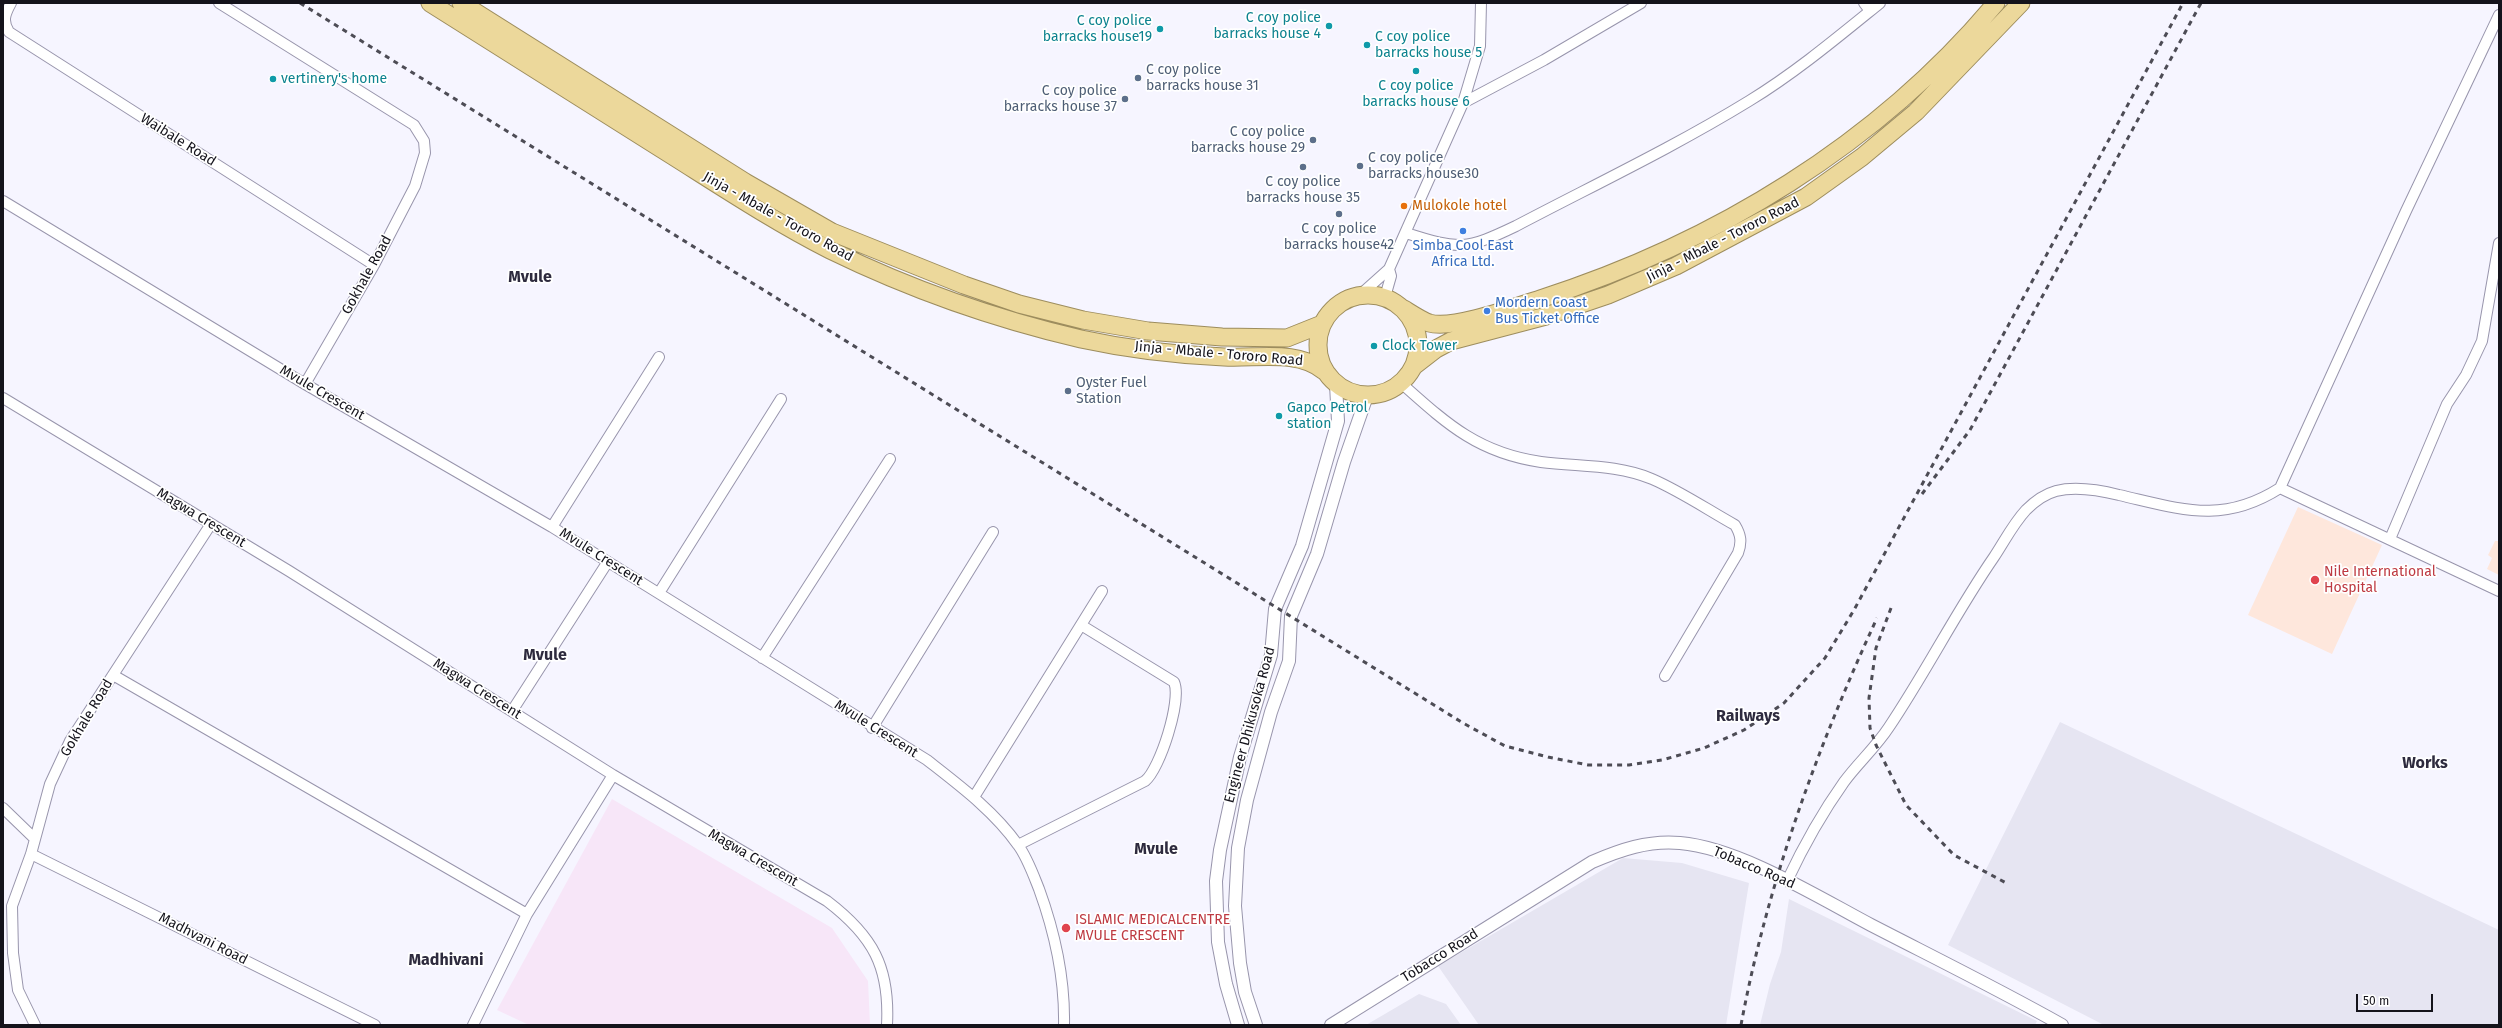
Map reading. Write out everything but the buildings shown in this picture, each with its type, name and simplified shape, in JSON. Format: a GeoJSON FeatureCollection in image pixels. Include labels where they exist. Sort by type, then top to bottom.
{"type":"FeatureCollection","features":[{"type":"Feature","properties":{"kind":"highway","name":"Jinja - Mbale - Tororo Road"},"geometry":{"type":"LineString","coordinates":[[430,3],[741,199],[830,249],[893,278],[959,304],[1022,324],[1084,339],[1152,351],[1224,357],[1292,358],[1315,363],[1324,371]]}},
{"type":"Feature","properties":{"kind":"highway","name":"Jinja - Mbale - Tororo Road"},"geometry":{"type":"LineString","coordinates":[[461,3],[745,182],[826,228],[964,286],[1019,304],[1083,320],[1148,331],[1222,336],[1287,338],[1308,331],[1322,324]]}},
{"type":"Feature","properties":{"kind":"highway","name":"Jinja - Mbale - Tororo Road"},"geometry":{"type":"LineString","coordinates":[[1404,310],[1428,322],[1448,324],[1509,309],[1571,289],[1639,263],[1730,220],[1790,183],[1844,145],[1891,108],[1946,57],[1996,3]]}},
{"type":"Feature","properties":{"kind":"highway","name":"Jinja - Mbale - Tororo Road"},"geometry":{"type":"LineString","coordinates":[[1414,366],[1436,349],[1451,341],[1546,316],[1608,295],[1676,266],[1806,197],[1862,157],[1916,112],[2021,3]]}},
{"type":"Feature","properties":{"kind":"highway"},"geometry":{"type":"LineString","coordinates":[[1360,295],[1385,297],[1404,310],[1417,330],[1419,342],[1414,366],[1401,383],[1391,390],[1367,396],[1351,392],[1336,385],[1324,371],[1318,356],[1318,345],[1322,324],[1331,310],[1344,300],[1360,295]]}},
{"type":"Feature","properties":{"kind":"street","name":"Waibale Road"},"geometry":{"type":"LineString","coordinates":[[11,3],[4,17],[5,27],[9,32],[374,265]]}},
{"type":"Feature","properties":{"kind":"street","name":"Gokhale Road"},"geometry":{"type":"LineString","coordinates":[[218,3],[414,125],[424,141],[423,162],[415,186],[374,265],[305,384]]}},
{"type":"Feature","properties":{"kind":"street"},"geometry":{"type":"LineString","coordinates":[[1360,295],[1389,269],[1463,103],[1480,46],[1483,14],[1481,3]]}},
{"type":"Feature","properties":{"kind":"street"},"geometry":{"type":"LineString","coordinates":[[1483,14],[1489,3]]}},
{"type":"Feature","properties":{"kind":"street"},"geometry":{"type":"LineString","coordinates":[[1463,103],[1544,60],[1641,3]]}},
{"type":"Feature","properties":{"kind":"street"},"geometry":{"type":"LineString","coordinates":[[1406,232],[1439,243],[1468,246],[1483,242],[1516,226],[1750,100],[1867,7],[1880,3]]}},
{"type":"Feature","properties":{"kind":"street"},"geometry":{"type":"LineString","coordinates":[[1787,881],[1799,855],[1844,782],[1889,727],[1981,576],[2025,511],[2038,500],[2055,491],[2077,489],[2102,491],[2178,508],[2220,511],[2240,508],[2262,499],[2280,488],[2402,218],[2499,16]]}},
{"type":"Feature","properties":{"kind":"street","name":"Mvule Crescent"},"geometry":{"type":"LineString","coordinates":[[3,200],[305,384],[552,527],[872,728],[927,760],[974,797],[1018,845],[1034,876],[1051,922],[1062,970],[1064,1025]]}},
{"type":"Feature","properties":{"kind":"street"},"geometry":{"type":"LineString","coordinates":[[2390,539],[2447,404],[2466,375],[2482,341],[2499,243]]}},
{"type":"Feature","properties":{"kind":"street"},"geometry":{"type":"LineString","coordinates":[[1385,297],[1391,276],[1389,269]]}},
{"type":"Feature","properties":{"kind":"street"},"geometry":{"type":"LineString","coordinates":[[552,527],[659,357]]}},
{"type":"Feature","properties":{"kind":"street"},"geometry":{"type":"LineString","coordinates":[[1401,383],[1463,435],[1484,446],[1527,460],[1606,466],[1652,479],[1735,525],[1740,533],[1741,545],[1738,553],[1665,676]]}},
{"type":"Feature","properties":{"kind":"street","name":"Engineer Dhikusoka Road"},"geometry":{"type":"LineString","coordinates":[[1238,1025],[1226,984],[1218,942],[1216,881],[1220,850],[1240,757],[1271,655],[1275,609],[1302,546],[1338,422],[1336,385]]}},
{"type":"Feature","properties":{"kind":"street","name":"Engineer Dhikusoka Road"},"geometry":{"type":"LineString","coordinates":[[1256,1025],[1245,992],[1236,930],[1238,848],[1244,814],[1271,712],[1289,661],[1290,616],[1317,554],[1344,462],[1367,396]]}},
{"type":"Feature","properties":{"kind":"street","name":"Magwa Crescent"},"geometry":{"type":"LineString","coordinates":[[3,398],[211,524],[613,775],[827,901],[850,918],[870,945],[885,975],[888,1001],[887,1025]]}},
{"type":"Feature","properties":{"kind":"street"},"geometry":{"type":"LineString","coordinates":[[659,593],[781,399]]}},
{"type":"Feature","properties":{"kind":"street"},"geometry":{"type":"LineString","coordinates":[[762,658],[890,459]]}},
{"type":"Feature","properties":{"kind":"street"},"geometry":{"type":"LineString","coordinates":[[2280,488],[2499,591]]}},
{"type":"Feature","properties":{"kind":"street","name":"Gokhale Road"},"geometry":{"type":"LineString","coordinates":[[35,1025],[18,990],[8,906],[31,854],[50,784],[70,741],[211,524]]}},
{"type":"Feature","properties":{"kind":"street"},"geometry":{"type":"LineString","coordinates":[[872,728],[993,532]]}},
{"type":"Feature","properties":{"kind":"street"},"geometry":{"type":"LineString","coordinates":[[512,711],[608,563]]}},
{"type":"Feature","properties":{"kind":"street"},"geometry":{"type":"LineString","coordinates":[[974,797],[1102,591]]}},
{"type":"Feature","properties":{"kind":"street"},"geometry":{"type":"LineString","coordinates":[[1018,845],[1145,781],[1157,765],[1166,735],[1175,702],[1176,687],[1174,682],[1081,625]]}},
{"type":"Feature","properties":{"kind":"street"},"geometry":{"type":"LineString","coordinates":[[113,675],[527,914]]}},
{"type":"Feature","properties":{"kind":"street"},"geometry":{"type":"LineString","coordinates":[[473,1025],[527,914],[613,775]]}},
{"type":"Feature","properties":{"kind":"street"},"geometry":{"type":"LineString","coordinates":[[3,808],[35,839]]}},
{"type":"Feature","properties":{"kind":"street","name":"Tobacco Road"},"geometry":{"type":"LineString","coordinates":[[1331,1025],[1574,872],[1631,847],[1654,843],[1680,843],[1706,848],[1740,859],[1787,881],[2049,1022],[2062,1025]]}},
{"type":"Feature","properties":{"kind":"street","name":"Madhvani Road"},"geometry":{"type":"LineString","coordinates":[[31,854],[375,1025]]}},
{"type":"Feature","properties":{"kind":"shaded area","name":"Nile International Hospital"},"geometry":{"type":"Polygon","coordinates":[[[2298,507],[2382,545],[2332,654],[2248,615],[2298,507]]]}},
{"type":"Feature","properties":{"kind":"shaded area"},"geometry":{"type":"Polygon","coordinates":[[[2495,541],[2499,541],[2499,575],[2487,569],[2492,558],[2488,555],[2495,541]]]}},
{"type":"Feature","properties":{"kind":"shaded area"},"geometry":{"type":"Polygon","coordinates":[[[2060,722],[2499,930],[2499,1025],[2104,1025],[1948,945],[2060,722]]]}},
{"type":"Feature","properties":{"kind":"shaded area"},"geometry":{"type":"Polygon","coordinates":[[[612,799],[832,928],[868,981],[870,1025],[529,1025],[497,1010],[612,799]]]}},
{"type":"Feature","properties":{"kind":"shaded area"},"geometry":{"type":"Polygon","coordinates":[[[1623,858],[1682,863],[1749,883],[1726,1025],[1479,1025],[1438,966],[1623,858]]]}},
{"type":"Feature","properties":{"kind":"shaded area"},"geometry":{"type":"Polygon","coordinates":[[[1789,899],[2037,1021],[2035,1025],[1760,1025],[1770,984],[1781,952],[1789,899]]]}},
{"type":"Feature","properties":{"kind":"shaded area"},"geometry":{"type":"Polygon","coordinates":[[[1419,994],[1446,1004],[1461,1025],[1366,1025],[1419,994]]]}},
{"type":"Feature","properties":{"kind":"railway"},"geometry":{"type":"LineString","coordinates":[[300,3],[1463,723],[1505,746],[1588,765],[1629,765],[1662,760],[1704,748],[1744,730],[1784,703],[1825,658],[1854,610],[2183,3]]}},
{"type":"Feature","properties":{"kind":"railway"},"geometry":{"type":"LineString","coordinates":[[1922,494],[1970,430],[2201,3]]}},
{"type":"Feature","properties":{"kind":"railway"},"geometry":{"type":"LineString","coordinates":[[1891,608],[1876,648],[1869,698],[1870,728],[1876,745],[1906,805],[1954,855],[2008,884]]}},
{"type":"Feature","properties":{"kind":"railway"},"geometry":{"type":"LineString","coordinates":[[1741,1025],[1765,921],[1796,818],[1834,717],[1877,618]]}},
{"type":"Feature","properties":{"kind":"place","name":"C coy police barracks house 4"},"geometry":{"type":"Point","coordinates":[1329,26]}},
{"type":"Feature","properties":{"kind":"place","name":"C coy police barracks house19"},"geometry":{"type":"Point","coordinates":[1160,29]}},
{"type":"Feature","properties":{"kind":"place","name":"C coy police barracks house 5"},"geometry":{"type":"Point","coordinates":[1367,45]}},
{"type":"Feature","properties":{"kind":"place","name":"C coy police barracks house 6"},"geometry":{"type":"Point","coordinates":[1416,71]}},
{"type":"Feature","properties":{"kind":"place","name":"C coy police barracks house 31"},"geometry":{"type":"Point","coordinates":[1138,78]}},
{"type":"Feature","properties":{"kind":"place","name":"vertinery's home"},"geometry":{"type":"Point","coordinates":[273,79]}},
{"type":"Feature","properties":{"kind":"place","name":"C coy police barracks house 37"},"geometry":{"type":"Point","coordinates":[1125,99]}},
{"type":"Feature","properties":{"kind":"place","name":"C coy police barracks house 29"},"geometry":{"type":"Point","coordinates":[1313,140]}},
{"type":"Feature","properties":{"kind":"place","name":"C coy police barracks house30"},"geometry":{"type":"Point","coordinates":[1360,166]}},
{"type":"Feature","properties":{"kind":"place","name":"C coy police barracks house 35"},"geometry":{"type":"Point","coordinates":[1303,167]}},
{"type":"Feature","properties":{"kind":"place","name":"Mulokole hotel"},"geometry":{"type":"Point","coordinates":[1404,206]}},
{"type":"Feature","properties":{"kind":"place","name":"C coy police barracks house42"},"geometry":{"type":"Point","coordinates":[1339,214]}},
{"type":"Feature","properties":{"kind":"place","name":"Simba Cool East Africa Ltd."},"geometry":{"type":"Point","coordinates":[1463,231]}},
{"type":"Feature","properties":{"kind":"place","name":"Mordern Coast Bus Ticket Office"},"geometry":{"type":"Point","coordinates":[1487,311]}},
{"type":"Feature","properties":{"kind":"place","name":"Clock Tower"},"geometry":{"type":"Point","coordinates":[1374,346]}},
{"type":"Feature","properties":{"kind":"place","name":"Oyster Fuel Station"},"geometry":{"type":"Point","coordinates":[1068,391]}},
{"type":"Feature","properties":{"kind":"place","name":"Gapco Petrol station"},"geometry":{"type":"Point","coordinates":[1279,416]}},
{"type":"Feature","properties":{"kind":"place","name":"Nile International Hospital"},"geometry":{"type":"Point","coordinates":[2315,580]}},
{"type":"Feature","properties":{"kind":"place","name":"ISLAMIC MEDICALCENTRE MVULE CRESCENT"},"geometry":{"type":"Point","coordinates":[1066,928]}},
{"type":"Feature","properties":{"kind":"district","name":"Mvule"},"geometry":{"type":"Point","coordinates":[530,278]}},
{"type":"Feature","properties":{"kind":"district","name":"Mvule"},"geometry":{"type":"Point","coordinates":[545,656]}},
{"type":"Feature","properties":{"kind":"district","name":"Railways"},"geometry":{"type":"Point","coordinates":[1748,717]}},
{"type":"Feature","properties":{"kind":"district","name":"Works"},"geometry":{"type":"Point","coordinates":[2425,764]}},
{"type":"Feature","properties":{"kind":"district","name":"Mvule"},"geometry":{"type":"Point","coordinates":[1156,850]}},
{"type":"Feature","properties":{"kind":"district","name":"Madhivani"},"geometry":{"type":"Point","coordinates":[446,961]}}]}
